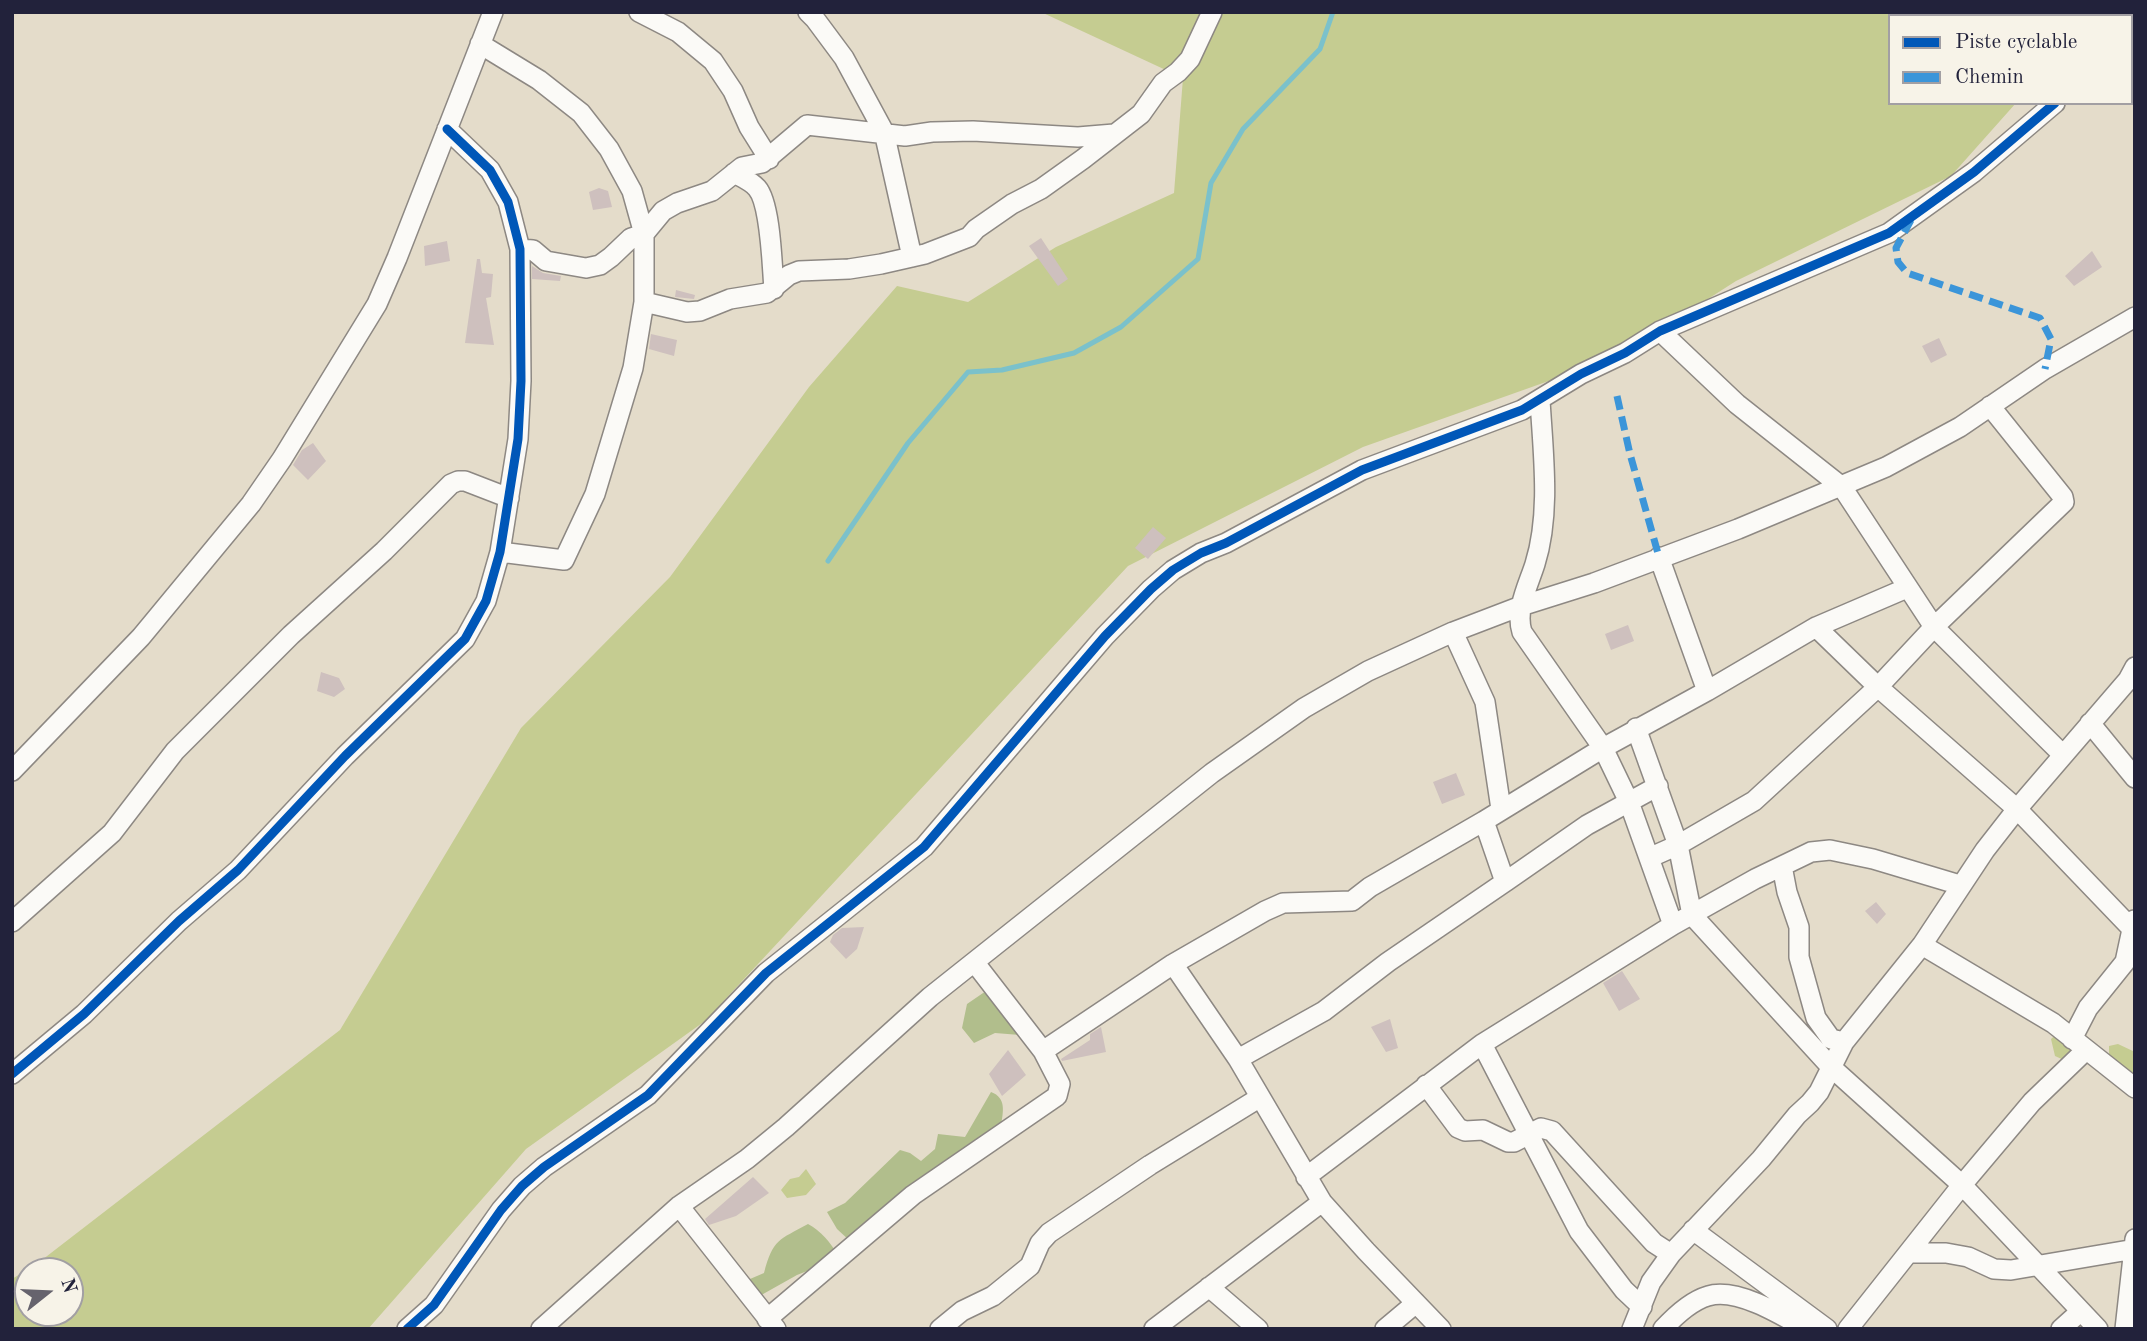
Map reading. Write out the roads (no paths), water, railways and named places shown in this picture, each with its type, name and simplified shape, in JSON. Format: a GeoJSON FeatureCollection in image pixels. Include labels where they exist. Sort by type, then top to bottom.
{"type":"FeatureCollection","features":[{"type":"Feature","properties":{"kind":"street"},"geometry":{"type":"LineString","coordinates":[[12,771],[141,637],[251,503],[282,459],[377,304],[493,12]]}},
{"type":"Feature","properties":{"kind":"street"},"geometry":{"type":"LineString","coordinates":[[639,12],[678,32],[713,61],[733,90],[749,127],[769,159]]}},
{"type":"Feature","properties":{"kind":"street"},"geometry":{"type":"LineString","coordinates":[[808,12],[844,58],[884,132],[912,257]]}},
{"type":"Feature","properties":{"kind":"street"},"geometry":{"type":"LineString","coordinates":[[644,302],[687,312],[701,311],[730,299],[767,293],[789,275],[799,271],[849,269],[912,257],[949,247],[969,237],[1012,204],[1041,189],[1083,159],[1141,114],[1163,83],[1190,59],[1212,12]]}},
{"type":"Feature","properties":{"kind":"street"},"geometry":{"type":"LineString","coordinates":[[480,44],[539,80],[581,113],[609,149],[632,191],[644,234],[644,302],[633,368],[595,494],[568,556],[559,561],[500,552]]}},
{"type":"Feature","properties":{"kind":"street"},"geometry":{"type":"LineString","coordinates":[[407,1329],[434,1305],[501,1210],[522,1186],[544,1167],[648,1094],[766,973],[924,847],[1105,636],[1173,570],[1362,470],[1522,411],[1581,374],[1625,353],[1660,331],[1889,233],[1974,172],[2053,105]]}},
{"type":"Feature","properties":{"kind":"street"},"geometry":{"type":"LineString","coordinates":[[520,249],[533,250],[546,261],[586,268],[600,265],[631,239],[644,234],[663,211],[677,203],[712,191],[743,167],[769,159],[807,125],[916,136],[932,132],[973,131],[1078,137],[1114,134]]}},
{"type":"Feature","properties":{"kind":"street"},"geometry":{"type":"LineString","coordinates":[[12,1074],[84,1014],[179,921],[238,870],[345,756],[465,639],[486,601],[500,552],[518,439],[521,381],[520,249],[508,202],[490,170],[447,129]]}},
{"type":"Feature","properties":{"kind":"street"},"geometry":{"type":"LineString","coordinates":[[734,173],[756,186],[760,192],[768,227],[774,289]]}},
{"type":"Feature","properties":{"kind":"street"},"geometry":{"type":"LineString","coordinates":[[541,1329],[679,1206],[747,1159],[786,1127],[920,1006],[1212,774],[1304,708],[1368,671],[1453,632],[1521,606],[1594,583],[1842,487],[1960,427],[2045,369],[2135,317]]}},
{"type":"Feature","properties":{"kind":"street"},"geometry":{"type":"LineString","coordinates":[[1660,331],[1737,404],[1842,487],[1934,627],[2063,755]]}},
{"type":"Feature","properties":{"kind":"street"},"geometry":{"type":"LineString","coordinates":[[1540,400],[1543,523],[1537,560],[1518,620],[1522,632],[1603,748],[1651,857],[1673,925]]}},
{"type":"Feature","properties":{"kind":"street"},"geometry":{"type":"LineString","coordinates":[[1651,857],[1678,845],[1754,801],[1878,687],[1934,627],[2064,502],[2063,496],[1990,406]]}},
{"type":"Feature","properties":{"kind":"street"},"geometry":{"type":"LineString","coordinates":[[12,922],[112,833],[175,751],[291,635],[384,551],[451,484],[465,481],[509,498]]}},
{"type":"Feature","properties":{"kind":"street"},"geometry":{"type":"LineString","coordinates":[[1658,557],[1707,691]]}},
{"type":"Feature","properties":{"kind":"street"},"geometry":{"type":"LineString","coordinates":[[1042,1051],[1173,964],[1234,928],[1283,903],[1352,901],[1370,887],[1636,728],[1707,691],[1816,626],[1907,588]]}},
{"type":"Feature","properties":{"kind":"street"},"geometry":{"type":"LineString","coordinates":[[1816,626],[1878,687],[2017,808],[2134,926],[2125,962],[2088,1008],[2079,1044],[1962,1185],[1848,1329]]}},
{"type":"Feature","properties":{"kind":"street"},"geometry":{"type":"LineString","coordinates":[[1453,632],[1485,702],[1501,809]]}},
{"type":"Feature","properties":{"kind":"street"},"geometry":{"type":"LineString","coordinates":[[1632,1329],[1651,1282],[1671,1254],[1810,1103],[1844,1042],[1922,945],[1960,885],[2017,808],[2128,680],[2135,667]]}},
{"type":"Feature","properties":{"kind":"street"},"geometry":{"type":"LineString","coordinates":[[2090,723],[2135,778]]}},
{"type":"Feature","properties":{"kind":"street"},"geometry":{"type":"LineString","coordinates":[[1636,728],[1678,845],[1692,915],[1831,1067],[1962,1185],[2098,1329]]}},
{"type":"Feature","properties":{"kind":"street"},"geometry":{"type":"LineString","coordinates":[[1238,1059],[1324,1011],[1388,962],[1587,825],[1658,786]]}},
{"type":"Feature","properties":{"kind":"street"},"geometry":{"type":"LineString","coordinates":[[1484,821],[1505,882]]}},
{"type":"Feature","properties":{"kind":"street"},"geometry":{"type":"LineString","coordinates":[[1306,1177],[1482,1044],[1673,925],[1811,852],[1830,850],[1873,859],[1960,885]]}},
{"type":"Feature","properties":{"kind":"street"},"geometry":{"type":"LineString","coordinates":[[1782,866],[1787,892],[1799,927],[1799,957],[1816,1018],[1831,1039],[1844,1042]]}},
{"type":"Feature","properties":{"kind":"street"},"geometry":{"type":"LineString","coordinates":[[1922,945],[2053,1024],[2135,1088]]}},
{"type":"Feature","properties":{"kind":"street"},"geometry":{"type":"LineString","coordinates":[[679,1206],[772,1324],[913,1195],[1057,1096],[1060,1084],[1042,1051],[975,963]]}},
{"type":"Feature","properties":{"kind":"street"},"geometry":{"type":"LineString","coordinates":[[1173,964],[1238,1059],[1322,1202],[1441,1329]]}},
{"type":"Feature","properties":{"kind":"street"},"geometry":{"type":"LineString","coordinates":[[1482,1044],[1579,1231],[1624,1290],[1642,1307]]}},
{"type":"Feature","properties":{"kind":"street"},"geometry":{"type":"LineString","coordinates":[[1426,1085],[1458,1128],[1465,1131],[1483,1130],[1508,1142],[1514,1142],[1541,1128],[1552,1132],[1654,1243],[1671,1254]]}},
{"type":"Feature","properties":{"kind":"street"},"geometry":{"type":"LineString","coordinates":[[940,1329],[962,1311],[993,1296],[1030,1266],[1040,1243],[1049,1233],[1150,1165],[1259,1098]]}},
{"type":"Feature","properties":{"kind":"street"},"geometry":{"type":"LineString","coordinates":[[1154,1329],[1322,1202]]}},
{"type":"Feature","properties":{"kind":"street"},"geometry":{"type":"LineString","coordinates":[[1693,1230],[1827,1329]]}},
{"type":"Feature","properties":{"kind":"street"},"geometry":{"type":"LineString","coordinates":[[1910,1253],[1946,1253],[1968,1257],[1994,1269],[2023,1269],[2134,1246],[2125,1329]]}},
{"type":"Feature","properties":{"kind":"street"},"geometry":{"type":"LineString","coordinates":[[1209,1287],[1258,1329]]}},
{"type":"Feature","properties":{"kind":"street"},"geometry":{"type":"LineString","coordinates":[[1663,1329],[1706,1296],[1718,1294],[1739,1298],[1774,1311],[1806,1329]]}},
{"type":"Feature","properties":{"kind":"street"},"geometry":{"type":"LineString","coordinates":[[1385,1329],[1416,1303]]}},
{"type":"Feature","properties":{"kind":"street"},"geometry":{"type":"LineString","coordinates":[[2062,1329],[2081,1311]]}},
{"type":"Feature","properties":{"kind":"waterway"},"geometry":{"type":"LineString","coordinates":[[828,561],[908,443],[968,372],[1002,370],[1074,353],[1121,327],[1198,259],[1211,183],[1243,129],[1320,49],[1333,12]]}}]}
